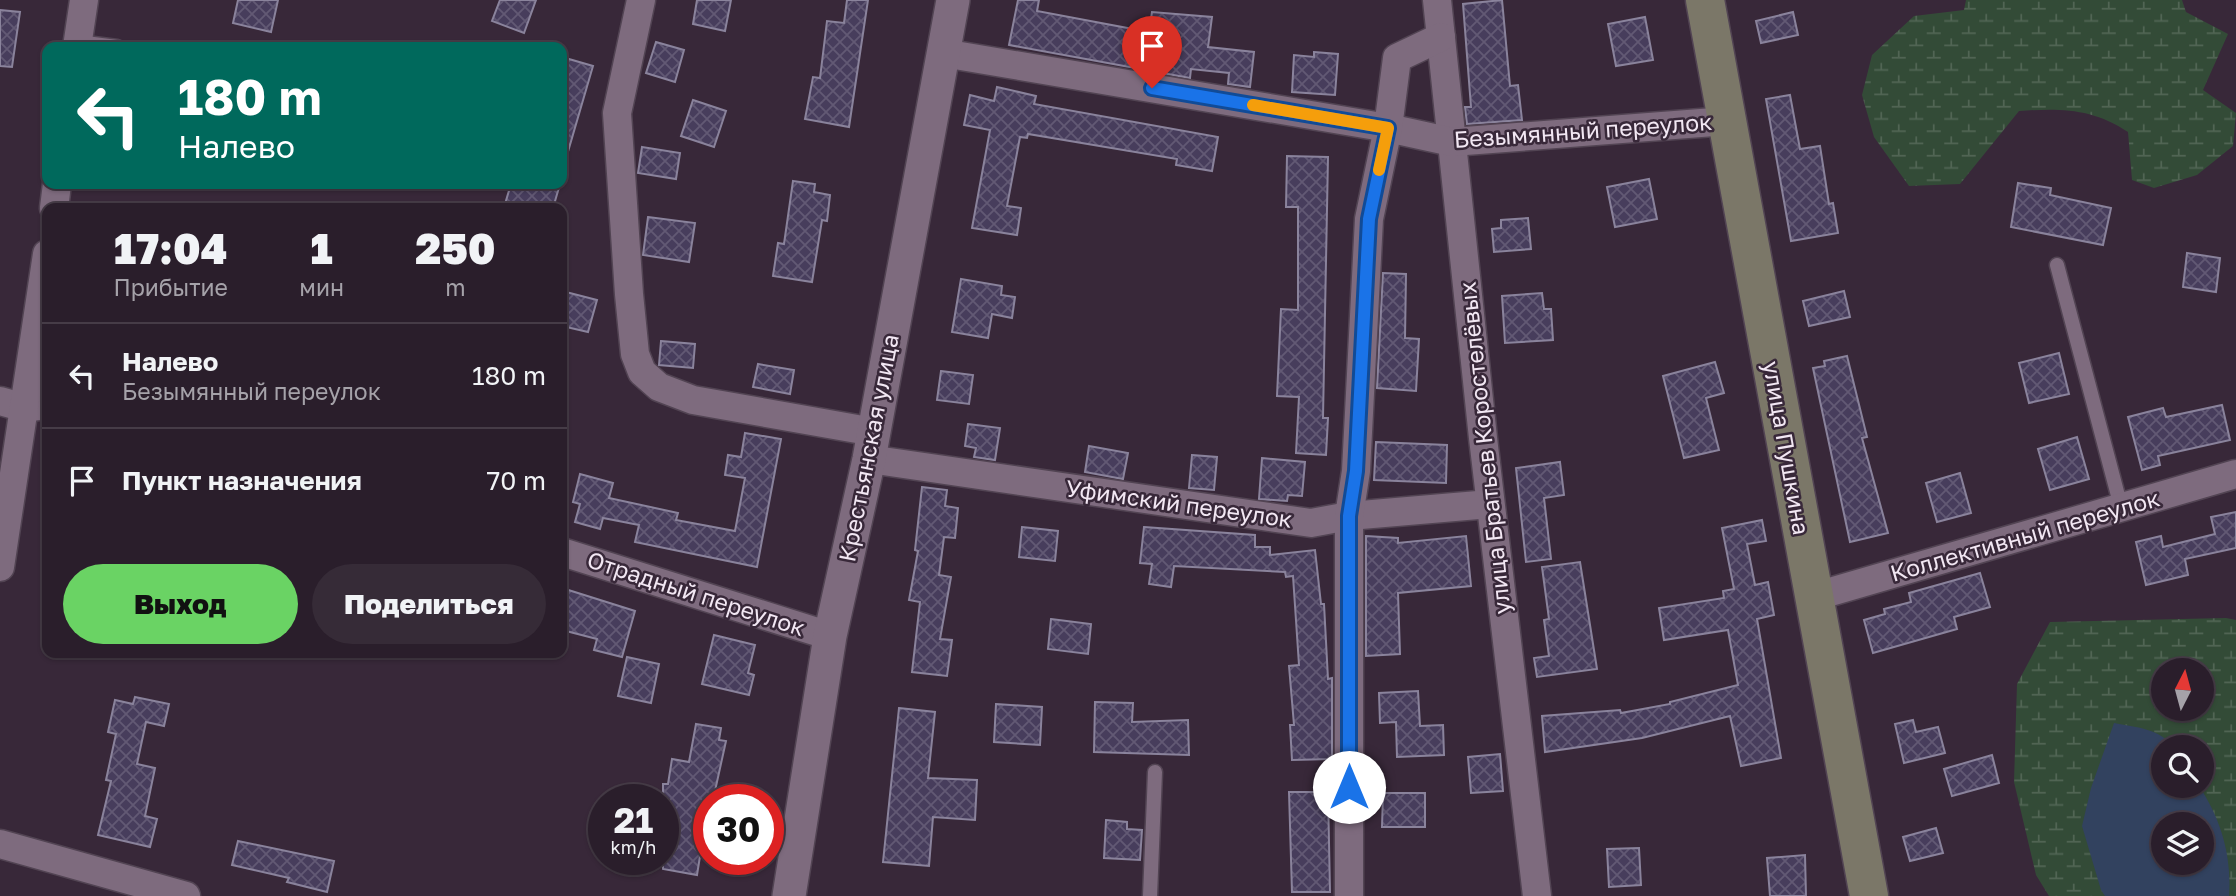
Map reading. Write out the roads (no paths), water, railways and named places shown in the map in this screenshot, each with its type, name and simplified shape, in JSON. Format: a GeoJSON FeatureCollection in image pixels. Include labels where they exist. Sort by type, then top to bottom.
{"type":"FeatureCollection","features":[{"type":"Feature","properties":{"kind":"main road","name":"улица Пушкина"},"geometry":{"type":"LineString","coordinates":[[1705,0],[1869,896]]}},
{"type":"Feature","properties":{"kind":"street"},"geometry":{"type":"LineString","coordinates":[[77,42],[84,0]]}},
{"type":"Feature","properties":{"kind":"street","name":"Уфимский переулок"},"geometry":{"type":"LineString","coordinates":[[641,0],[617,113],[635,354],[642,372],[659,387],[693,400],[871,445],[1311,523],[1349,516],[1490,504]]}},
{"type":"Feature","properties":{"kind":"street","name":"Крестьянская улица"},"geometry":{"type":"LineString","coordinates":[[789,896],[831,636],[871,445],[953,0]]}},
{"type":"Feature","properties":{"kind":"street","name":"улица Братьев Коростелёвых"},"geometry":{"type":"LineString","coordinates":[[1437,0],[1490,504],[1537,896]]}},
{"type":"Feature","properties":{"kind":"street"},"geometry":{"type":"LineString","coordinates":[[1349,896],[1349,516],[1356,471],[1369,219],[1388,128],[1397,58],[1441,37]]}},
{"type":"Feature","properties":{"kind":"street","name":"Безымянный переулок"},"geometry":{"type":"LineString","coordinates":[[943,53],[1388,128],[1452,142],[1727,121]]}},
{"type":"Feature","properties":{"kind":"street"},"geometry":{"type":"LineString","coordinates":[[0,567],[42,287]]}},
{"type":"Feature","properties":{"kind":"street","name":"Коллективный переулок"},"geometry":{"type":"LineString","coordinates":[[1813,597],[2236,474]]}},
{"type":"Feature","properties":{"kind":"street","name":"Отрадный переулок"},"geometry":{"type":"LineString","coordinates":[[567,554],[831,636]]}},
{"type":"Feature","properties":{"kind":"street"},"geometry":{"type":"LineString","coordinates":[[0,844],[186,896]]}},
{"type":"Feature","properties":{"kind":"lane"},"geometry":{"type":"LineString","coordinates":[[2057,265],[2121,507]]}},
{"type":"Feature","properties":{"kind":"lane"},"geometry":{"type":"LineString","coordinates":[[1150,896],[1155,772]]}},
{"type":"Feature","properties":{"kind":"water"},"geometry":{"type":"Polygon","coordinates":[[[2114,723],[2160,735],[2151,735],[2151,798],[2206,798],[2213,812],[2151,812],[2151,875],[2214,875],[2214,813],[2227,852],[2229,896],[2105,896],[2082,826],[2091,788],[2114,723]]]}}]}
